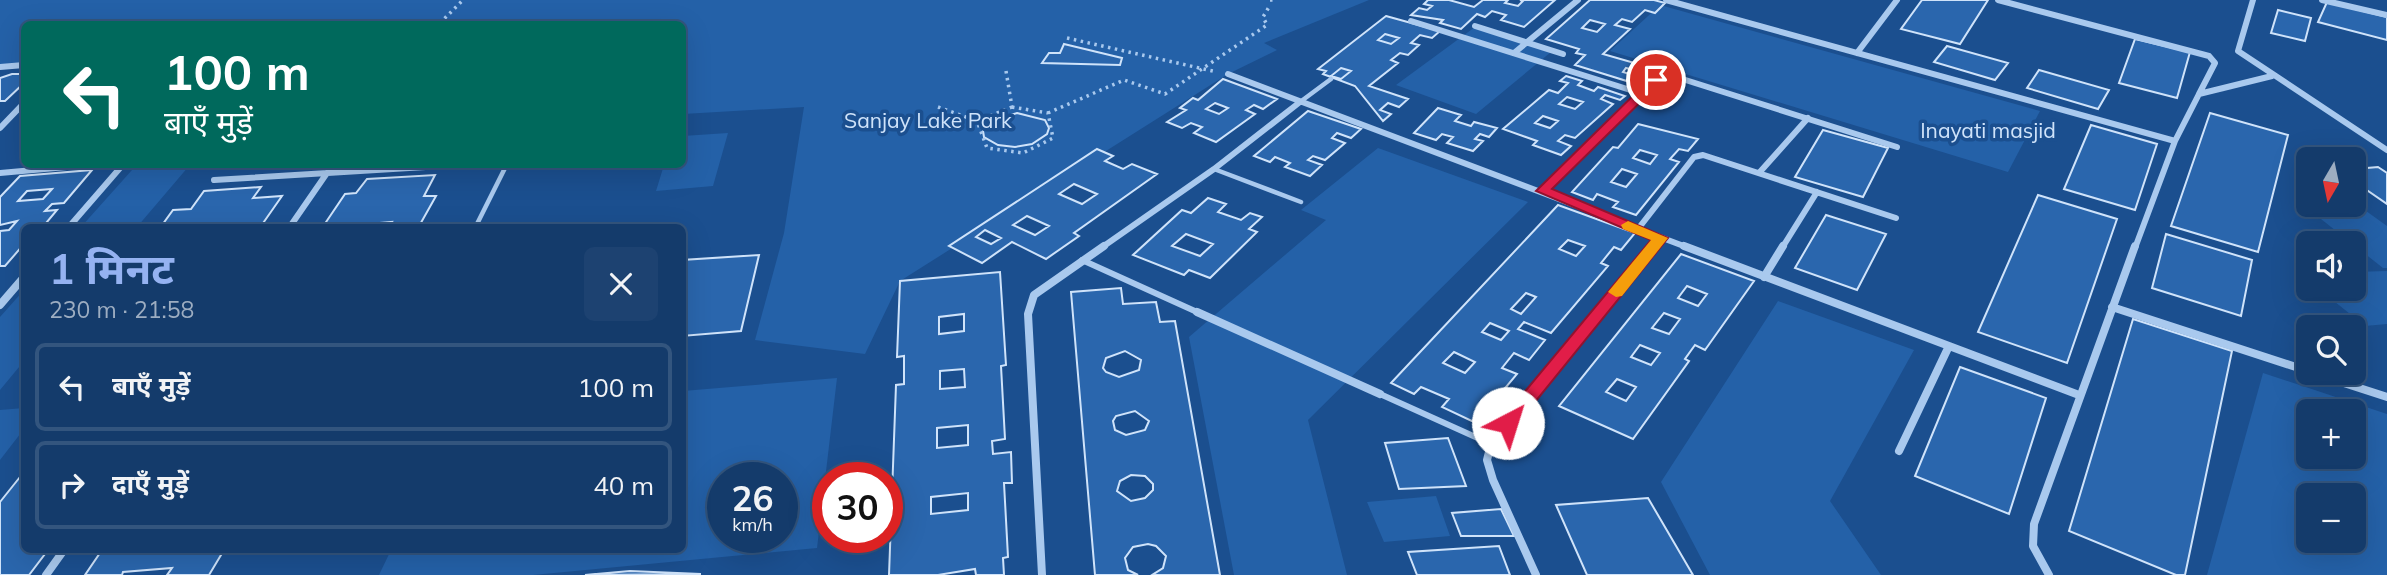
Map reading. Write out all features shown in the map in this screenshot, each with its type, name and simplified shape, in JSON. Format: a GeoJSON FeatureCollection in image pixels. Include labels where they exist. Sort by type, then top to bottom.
{"type":"FeatureCollection","features":[{"type":"Feature","properties":{"kind":"street"},"geometry":{"type":"LineString","coordinates":[[1514,53],[1578,0]]}},
{"type":"Feature","properties":{"kind":"street"},"geometry":{"type":"LineString","coordinates":[[1666,0],[2175,141]]}},
{"type":"Feature","properties":{"kind":"street"},"geometry":{"type":"LineString","coordinates":[[1857,53],[1897,0]]}},
{"type":"Feature","properties":{"kind":"street"},"geometry":{"type":"LineString","coordinates":[[1998,0],[2209,56],[2215,63],[2175,141],[2079,395],[2034,524],[2033,546],[2049,575]]}},
{"type":"Feature","properties":{"kind":"street"},"geometry":{"type":"LineString","coordinates":[[2253,0],[2238,51],[2387,150]]}},
{"type":"Feature","properties":{"kind":"street"},"geometry":{"type":"LineString","coordinates":[[2322,0],[2387,15]]}},
{"type":"Feature","properties":{"kind":"street"},"geometry":{"type":"LineString","coordinates":[[1411,21],[1640,93]]}},
{"type":"Feature","properties":{"kind":"street"},"geometry":{"type":"LineString","coordinates":[[1475,26],[1563,54]]}},
{"type":"Feature","properties":{"kind":"street"},"geometry":{"type":"LineString","coordinates":[[0,67],[21,65]]}},
{"type":"Feature","properties":{"kind":"street"},"geometry":{"type":"LineString","coordinates":[[1228,74],[2079,395]]}},
{"type":"Feature","properties":{"kind":"street"},"geometry":{"type":"LineString","coordinates":[[2199,94],[2273,76]]}},
{"type":"Feature","properties":{"kind":"street"},"geometry":{"type":"LineString","coordinates":[[1543,191],[1640,93],[1656,80],[1676,77],[1897,147]]}},
{"type":"Feature","properties":{"kind":"street"},"geometry":{"type":"LineString","coordinates":[[1042,575],[1028,314],[1034,295],[1214,169],[1300,102]]}},
{"type":"Feature","properties":{"kind":"street"},"geometry":{"type":"LineString","coordinates":[[0,128],[21,106]]}},
{"type":"Feature","properties":{"kind":"street"},"geometry":{"type":"LineString","coordinates":[[1759,173],[1808,118]]}},
{"type":"Feature","properties":{"kind":"street"},"geometry":{"type":"LineString","coordinates":[[1637,229],[1694,157],[1715,158],[1896,218]]}},
{"type":"Feature","properties":{"kind":"street"},"geometry":{"type":"LineString","coordinates":[[0,173],[56,168]]}},
{"type":"Feature","properties":{"kind":"street"},"geometry":{"type":"LineString","coordinates":[[71,224],[120,168]]}},
{"type":"Feature","properties":{"kind":"street"},"geometry":{"type":"LineString","coordinates":[[214,180],[409,168]]}},
{"type":"Feature","properties":{"kind":"street"},"geometry":{"type":"LineString","coordinates":[[292,224],[327,173]]}},
{"type":"Feature","properties":{"kind":"street"},"geometry":{"type":"LineString","coordinates":[[1764,277],[1817,192]]}},
{"type":"Feature","properties":{"kind":"street"},"geometry":{"type":"LineString","coordinates":[[1536,575],[1493,480],[1488,460],[1491,444],[1661,238]]}},
{"type":"Feature","properties":{"kind":"street"},"geometry":{"type":"LineString","coordinates":[[0,305],[21,280]]}},
{"type":"Feature","properties":{"kind":"street"},"geometry":{"type":"LineString","coordinates":[[2112,307],[2296,367]]}},
{"type":"Feature","properties":{"kind":"street"},"geometry":{"type":"LineString","coordinates":[[1197,312],[1380,394]]}},
{"type":"Feature","properties":{"kind":"street"},"geometry":{"type":"LineString","coordinates":[[1899,451],[1949,346]]}},
{"type":"Feature","properties":{"kind":"street"},"geometry":{"type":"LineString","coordinates":[[2350,385],[2387,397]]}},
{"type":"Feature","properties":{"kind":"street"},"geometry":{"type":"LineString","coordinates":[[46,575],[62,553]]}},
{"type":"Feature","properties":{"kind":"lane"},"geometry":{"type":"LineString","coordinates":[[1300,102],[1331,79]]}},
{"type":"Feature","properties":{"kind":"lane"},"geometry":{"type":"LineString","coordinates":[[477,224],[505,168]]}},
{"type":"Feature","properties":{"kind":"lane"},"geometry":{"type":"LineString","coordinates":[[1214,169],[1301,202]]}},
{"type":"Feature","properties":{"kind":"lane"},"geometry":{"type":"LineString","coordinates":[[1082,260],[1197,312]]}},
{"type":"Feature","properties":{"kind":"lane"},"geometry":{"type":"LineString","coordinates":[[1380,394],[1491,444]]}},
{"type":"Feature","properties":{"kind":"path"},"geometry":{"type":"LineString","coordinates":[[440,21],[463,0]]}},
{"type":"Feature","properties":{"kind":"path"},"geometry":{"type":"LineString","coordinates":[[1270,0],[1276,0]]}},
{"type":"Feature","properties":{"kind":"path"},"geometry":{"type":"LineString","coordinates":[[938,107],[977,121],[1012,107],[1048,113],[1124,80],[1165,94],[1267,25],[1264,17],[1269,7]]}},
{"type":"Feature","properties":{"kind":"path"},"geometry":{"type":"LineString","coordinates":[[1067,38],[1203,69]]}},
{"type":"Feature","properties":{"kind":"path"},"geometry":{"type":"LineString","coordinates":[[1006,71],[1012,107]]}},
{"type":"Feature","properties":{"kind":"path"},"geometry":{"type":"LineString","coordinates":[[977,121],[987,148],[1023,153],[1053,138],[1048,113]]}},
{"type":"Feature","properties":{"kind":"green space","name":"Sanjay Lake Park"},"geometry":{"type":"Polygon","coordinates":[[[0,0],[1369,0],[1264,43],[1277,50],[1228,74],[900,281],[865,354],[755,340],[784,233],[804,107],[686,114],[686,21],[21,21],[21,66],[0,67],[0,0]]]}},
{"type":"Feature","properties":{"kind":"green space","name":"Inayati masjid"},"geometry":{"type":"Polygon","coordinates":[[[1660,5],[2040,111],[2008,172],[1610,51],[1660,5]]]}},
{"type":"Feature","properties":{"kind":"green space"},"geometry":{"type":"Polygon","coordinates":[[[1475,27],[1551,52],[1476,114],[1396,85],[1475,27]]]}},
{"type":"Feature","properties":{"kind":"green space"},"geometry":{"type":"Polygon","coordinates":[[[728,133],[713,186],[656,191],[663,168],[686,168],[686,136],[728,133]]]}},
{"type":"Feature","properties":{"kind":"green space"},"geometry":{"type":"Polygon","coordinates":[[[1378,148],[1528,202],[1308,420],[1347,575],[1234,575],[1189,337],[1326,220],[1301,210],[1378,148]]]}},
{"type":"Feature","properties":{"kind":"green space"},"geometry":{"type":"Polygon","coordinates":[[[187,168],[140,224],[84,224],[132,170],[187,168]]]}},
{"type":"Feature","properties":{"kind":"green space"},"geometry":{"type":"Polygon","coordinates":[[[2366,211],[2387,226],[2387,268],[2383,268],[2366,255],[2366,231],[2336,231],[2318,217],[2366,217],[2366,211]]]}},
{"type":"Feature","properties":{"kind":"green space"},"geometry":{"type":"Polygon","coordinates":[[[2387,271],[2387,324],[2366,326],[2366,315],[2351,315],[2334,301],[2366,301],[2366,272],[2387,271]]]}},
{"type":"Feature","properties":{"kind":"green space"},"geometry":{"type":"Polygon","coordinates":[[[21,293],[21,365],[0,390],[0,317],[21,293]]]}},
{"type":"Feature","properties":{"kind":"green space"},"geometry":{"type":"Polygon","coordinates":[[[1778,301],[1914,350],[1830,501],[1881,575],[1710,575],[1661,482],[1778,301]]]}},
{"type":"Feature","properties":{"kind":"green space"},"geometry":{"type":"Polygon","coordinates":[[[2263,373],[2342,399],[2296,399],[2296,469],[2366,469],[2366,407],[2387,414],[2387,575],[2207,575],[2263,373]]]}},
{"type":"Feature","properties":{"kind":"green space"},"geometry":{"type":"Polygon","coordinates":[[[837,378],[827,462],[812,462],[812,548],[798,550],[798,462],[707,462],[707,553],[764,553],[533,575],[379,575],[390,553],[686,553],[686,391],[837,378]]]}},
{"type":"Feature","properties":{"kind":"green space"},"geometry":{"type":"Polygon","coordinates":[[[21,408],[21,433],[0,460],[0,410],[21,408]]]}},
{"type":"Feature","properties":{"kind":"green space"},"geometry":{"type":"Polygon","coordinates":[[[1436,496],[1450,536],[1384,542],[1367,502],[1436,496]]]}},
{"type":"Feature","properties":{"kind":"building"},"geometry":{"type":"Polygon","coordinates":[[[1428,0],[1449,0],[1474,7],[1483,0],[1508,0],[1505,3],[1518,6],[1523,1],[1520,0],[1555,0],[1524,27],[1501,20],[1506,15],[1492,11],[1485,17],[1477,14],[1461,29],[1440,23],[1443,20],[1411,15],[1419,8],[1427,10],[1432,6],[1424,4],[1428,0]]]}},
{"type":"Feature","properties":{"kind":"building"},"geometry":{"type":"Polygon","coordinates":[[[1590,0],[1654,0],[1665,3],[1655,13],[1645,10],[1632,22],[1622,19],[1615,25],[1630,29],[1603,54],[1645,66],[1640,72],[1626,68],[1623,72],[1636,76],[1630,82],[1575,65],[1585,55],[1576,53],[1579,49],[1546,39],[1590,0]],[[1590,20],[1582,28],[1597,32],[1605,24],[1590,20]]]}},
{"type":"Feature","properties":{"kind":"building"},"geometry":{"type":"Polygon","coordinates":[[[1922,0],[1988,0],[1960,44],[1901,29],[1922,0]]]}},
{"type":"Feature","properties":{"kind":"building"},"geometry":{"type":"Polygon","coordinates":[[[2327,2],[2387,17],[2387,40],[2318,22],[2327,2]]]}},
{"type":"Feature","properties":{"kind":"building"},"geometry":{"type":"Polygon","coordinates":[[[2278,10],[2311,18],[2305,41],[2271,33],[2278,10]]]}},
{"type":"Feature","properties":{"kind":"building"},"geometry":{"type":"Polygon","coordinates":[[[1386,16],[1440,31],[1432,38],[1420,35],[1411,43],[1419,45],[1408,55],[1400,53],[1391,60],[1398,63],[1369,86],[1408,99],[1399,107],[1388,103],[1380,110],[1391,114],[1383,121],[1355,86],[1323,74],[1326,71],[1318,69],[1386,16]],[[1385,34],[1378,40],[1391,44],[1399,38],[1385,34]],[[1341,68],[1331,76],[1341,79],[1351,71],[1341,68]]]}},
{"type":"Feature","properties":{"kind":"building"},"geometry":{"type":"Polygon","coordinates":[[[1385,34],[1399,38],[1391,44],[1378,40],[1385,34]]]}},
{"type":"Feature","properties":{"kind":"building"},"geometry":{"type":"Polygon","coordinates":[[[2135,39],[2190,52],[2177,98],[2119,83],[2135,39]]]}},
{"type":"Feature","properties":{"kind":"building"},"geometry":{"type":"Polygon","coordinates":[[[1064,44],[1122,58],[1120,65],[1042,63],[1049,53],[1060,53],[1064,44]]]}},
{"type":"Feature","properties":{"kind":"building"},"geometry":{"type":"Polygon","coordinates":[[[1947,46],[2008,63],[1995,80],[1934,62],[1947,46]]]}},
{"type":"Feature","properties":{"kind":"building"},"geometry":{"type":"Polygon","coordinates":[[[1341,68],[1351,71],[1341,79],[1331,76],[1341,68]]]}},
{"type":"Feature","properties":{"kind":"building"},"geometry":{"type":"Polygon","coordinates":[[[2039,70],[2109,90],[2098,109],[2027,88],[2039,70]]]}},
{"type":"Feature","properties":{"kind":"building"},"geometry":{"type":"Polygon","coordinates":[[[21,74],[21,86],[5,101],[0,101],[0,78],[21,74]]]}},
{"type":"Feature","properties":{"kind":"building"},"geometry":{"type":"Polygon","coordinates":[[[1566,76],[1582,81],[1578,85],[1594,91],[1598,87],[1625,96],[1620,100],[1605,95],[1601,99],[1613,104],[1575,138],[1565,135],[1558,141],[1571,146],[1561,155],[1533,145],[1537,141],[1503,129],[1549,90],[1558,93],[1568,83],[1560,81],[1566,76]],[[1567,97],[1559,104],[1575,109],[1583,102],[1567,97]],[[1543,116],[1535,123],[1550,128],[1558,121],[1543,116]]]}},
{"type":"Feature","properties":{"kind":"building"},"geometry":{"type":"Polygon","coordinates":[[[1223,79],[1277,99],[1263,109],[1254,105],[1246,110],[1255,114],[1216,142],[1194,133],[1202,127],[1191,123],[1182,128],[1167,122],[1186,110],[1180,108],[1193,98],[1198,100],[1223,79]],[[1215,103],[1206,109],[1219,114],[1228,108],[1215,103]]]}},
{"type":"Feature","properties":{"kind":"building"},"geometry":{"type":"Polygon","coordinates":[[[1438,108],[1461,115],[1455,121],[1471,126],[1474,122],[1497,128],[1489,137],[1480,134],[1475,139],[1483,141],[1473,151],[1447,143],[1453,137],[1442,134],[1436,140],[1414,133],[1438,108]]]}},
{"type":"Feature","properties":{"kind":"building"},"geometry":{"type":"Polygon","coordinates":[[[1308,111],[1361,129],[1351,138],[1337,133],[1332,138],[1345,143],[1325,160],[1313,156],[1308,160],[1322,165],[1310,176],[1285,167],[1290,163],[1275,157],[1270,162],[1254,156],[1308,111]]]}},
{"type":"Feature","properties":{"kind":"building"},"geometry":{"type":"Polygon","coordinates":[[[1017,113],[1045,120],[1049,128],[1047,134],[1032,144],[1015,147],[998,145],[984,137],[983,131],[988,122],[1017,113]]]}},
{"type":"Feature","properties":{"kind":"building"},"geometry":{"type":"Polygon","coordinates":[[[2210,113],[2288,135],[2258,252],[2171,226],[2210,113]]]}},
{"type":"Feature","properties":{"kind":"building"},"geometry":{"type":"Polygon","coordinates":[[[1638,124],[1698,139],[1688,151],[1679,149],[1670,159],[1679,162],[1636,215],[1613,207],[1618,202],[1597,194],[1593,200],[1572,192],[1613,147],[1618,148],[1638,124]],[[1640,150],[1633,158],[1650,164],[1657,155],[1640,150]],[[1622,169],[1611,182],[1626,187],[1637,174],[1622,169]]]}},
{"type":"Feature","properties":{"kind":"building"},"geometry":{"type":"Polygon","coordinates":[[[2091,125],[2157,144],[2135,210],[2064,189],[2091,125]]]}},
{"type":"Feature","properties":{"kind":"building"},"geometry":{"type":"Polygon","coordinates":[[[1823,130],[1888,148],[1863,197],[1795,177],[1823,130]]]}},
{"type":"Feature","properties":{"kind":"building"},"geometry":{"type":"Polygon","coordinates":[[[1097,149],[1113,156],[1105,161],[1123,169],[1132,164],[1157,174],[1074,233],[1079,236],[1046,259],[1012,242],[982,263],[949,246],[1097,149]],[[1074,184],[1059,194],[1082,204],[1097,194],[1074,184]],[[1027,216],[1013,225],[1035,235],[1049,226],[1027,216]],[[985,230],[976,237],[991,244],[1001,238],[985,230]]]}},
{"type":"Feature","properties":{"kind":"building"},"geometry":{"type":"Polygon","coordinates":[[[2378,167],[2387,173],[2387,204],[2366,190],[2366,168],[2378,167]]]}},
{"type":"Feature","properties":{"kind":"building"},"geometry":{"type":"Polygon","coordinates":[[[92,170],[64,203],[52,204],[45,211],[57,210],[45,224],[21,224],[21,247],[5,266],[0,266],[0,231],[9,230],[17,221],[0,225],[0,197],[20,176],[92,170]],[[52,189],[27,191],[18,201],[43,199],[52,189]]]}},
{"type":"Feature","properties":{"kind":"building"},"geometry":{"type":"Polygon","coordinates":[[[435,175],[424,196],[436,196],[420,224],[325,224],[345,194],[356,193],[367,179],[435,175]]]}},
{"type":"Feature","properties":{"kind":"building"},"geometry":{"type":"Polygon","coordinates":[[[261,187],[253,198],[282,196],[262,224],[163,224],[173,210],[191,209],[204,191],[261,187]]]}},
{"type":"Feature","properties":{"kind":"building"},"geometry":{"type":"Polygon","coordinates":[[[2038,195],[2117,219],[2067,363],[1978,332],[2038,195]]]}},
{"type":"Feature","properties":{"kind":"building"},"geometry":{"type":"Polygon","coordinates":[[[1208,198],[1226,204],[1218,212],[1241,220],[1250,213],[1262,217],[1249,229],[1257,232],[1210,278],[1189,270],[1184,275],[1133,255],[1182,210],[1191,213],[1208,198]],[[1186,234],[1172,246],[1200,256],[1213,244],[1186,234]]]}},
{"type":"Feature","properties":{"kind":"building"},"geometry":{"type":"Polygon","coordinates":[[[1558,205],[1635,233],[1621,250],[1614,247],[1601,263],[1608,266],[1551,333],[1524,322],[1518,329],[1545,340],[1529,360],[1514,353],[1502,368],[1517,374],[1476,423],[1442,407],[1449,399],[1421,387],[1414,394],[1391,383],[1558,205]],[[1568,240],[1559,249],[1576,256],[1585,246],[1568,240]],[[1526,293],[1511,309],[1521,314],[1536,297],[1526,293]],[[1490,323],[1482,332],[1501,340],[1509,331],[1490,323]],[[1454,352],[1443,363],[1465,373],[1475,362],[1454,352]]]}},
{"type":"Feature","properties":{"kind":"building"},"geometry":{"type":"Polygon","coordinates":[[[1826,215],[1886,234],[1857,290],[1795,268],[1826,215]]]}},
{"type":"Feature","properties":{"kind":"building"},"geometry":{"type":"Polygon","coordinates":[[[2166,234],[2252,260],[2241,316],[2152,288],[2166,234]]]}},
{"type":"Feature","properties":{"kind":"building"},"geometry":{"type":"Polygon","coordinates":[[[1681,254],[1754,281],[1705,350],[1695,345],[1685,359],[1689,361],[1633,439],[1559,406],[1681,254]],[[1687,286],[1678,298],[1698,306],[1707,294],[1687,286]],[[1664,313],[1652,328],[1669,334],[1680,319],[1664,313]],[[1640,345],[1631,357],[1651,365],[1660,353],[1640,345]],[[1617,379],[1606,392],[1626,401],[1636,387],[1617,379]]]}},
{"type":"Feature","properties":{"kind":"building"},"geometry":{"type":"Polygon","coordinates":[[[759,255],[741,331],[686,336],[686,260],[759,255]]]}},
{"type":"Feature","properties":{"kind":"building"},"geometry":{"type":"Polygon","coordinates":[[[1000,272],[1006,365],[1001,366],[1005,439],[992,441],[993,454],[1011,452],[1012,483],[1004,483],[1008,557],[1003,558],[1004,575],[976,575],[975,569],[938,575],[889,575],[890,553],[903,553],[903,462],[893,462],[896,385],[904,384],[904,356],[897,357],[900,281],[1000,272]],[[964,314],[939,317],[939,334],[964,331],[964,314]],[[964,369],[940,371],[940,389],[965,387],[964,369]],[[968,425],[937,428],[937,448],[968,445],[968,425]],[[968,493],[931,497],[931,514],[968,510],[968,493]]]}},
{"type":"Feature","properties":{"kind":"building"},"geometry":{"type":"Polygon","coordinates":[[[1121,288],[1123,304],[1156,302],[1160,322],[1175,321],[1220,575],[1152,575],[1163,568],[1166,556],[1156,546],[1148,544],[1133,547],[1125,558],[1128,570],[1138,575],[1095,575],[1071,292],[1121,288]],[[1125,351],[1106,358],[1103,368],[1106,372],[1119,377],[1139,370],[1141,360],[1125,351]],[[1135,411],[1116,416],[1113,421],[1115,430],[1126,435],[1145,430],[1149,421],[1135,411]],[[1131,475],[1120,481],[1117,491],[1131,501],[1145,498],[1153,490],[1153,484],[1145,476],[1131,475]]]}},
{"type":"Feature","properties":{"kind":"building"},"geometry":{"type":"Polygon","coordinates":[[[2133,319],[2232,351],[2185,575],[2176,575],[2069,531],[2133,319]]]}},
{"type":"Feature","properties":{"kind":"building"},"geometry":{"type":"Polygon","coordinates":[[[1960,367],[2046,398],[2009,514],[1915,476],[1960,367]]]}},
{"type":"Feature","properties":{"kind":"building"},"geometry":{"type":"Polygon","coordinates":[[[1448,438],[1466,486],[1399,489],[1385,443],[1448,438]]]}},
{"type":"Feature","properties":{"kind":"building"},"geometry":{"type":"Polygon","coordinates":[[[21,476],[21,553],[46,553],[29,575],[0,575],[0,502],[21,476]]]}},
{"type":"Feature","properties":{"kind":"building"},"geometry":{"type":"Polygon","coordinates":[[[1648,498],[1693,575],[1587,575],[1556,505],[1648,498]]]}},
{"type":"Feature","properties":{"kind":"building"},"geometry":{"type":"Polygon","coordinates":[[[1501,509],[1514,536],[1461,536],[1452,513],[1501,509]]]}},
{"type":"Feature","properties":{"kind":"building"},"geometry":{"type":"Polygon","coordinates":[[[1499,546],[1510,575],[1417,575],[1408,552],[1499,546]]]}},
{"type":"Feature","properties":{"kind":"building"},"geometry":{"type":"Polygon","coordinates":[[[100,553],[222,553],[209,575],[167,575],[172,568],[123,572],[122,575],[85,575],[100,553]]]}},
{"type":"Feature","properties":{"kind":"building"},"geometry":{"type":"Polygon","coordinates":[[[630,571],[701,574],[585,575],[630,571]]]}},
{"type":"Feature","properties":{"kind":"slow traffic"},"geometry":{"type":"LineString","coordinates":[[1616,292],[1661,238],[1628,225]]}},
{"type":"Feature","properties":{"kind":"route"},"geometry":{"type":"LineString","coordinates":[[1508,423],[1661,238],[1543,191],[1656,80]]}}]}
